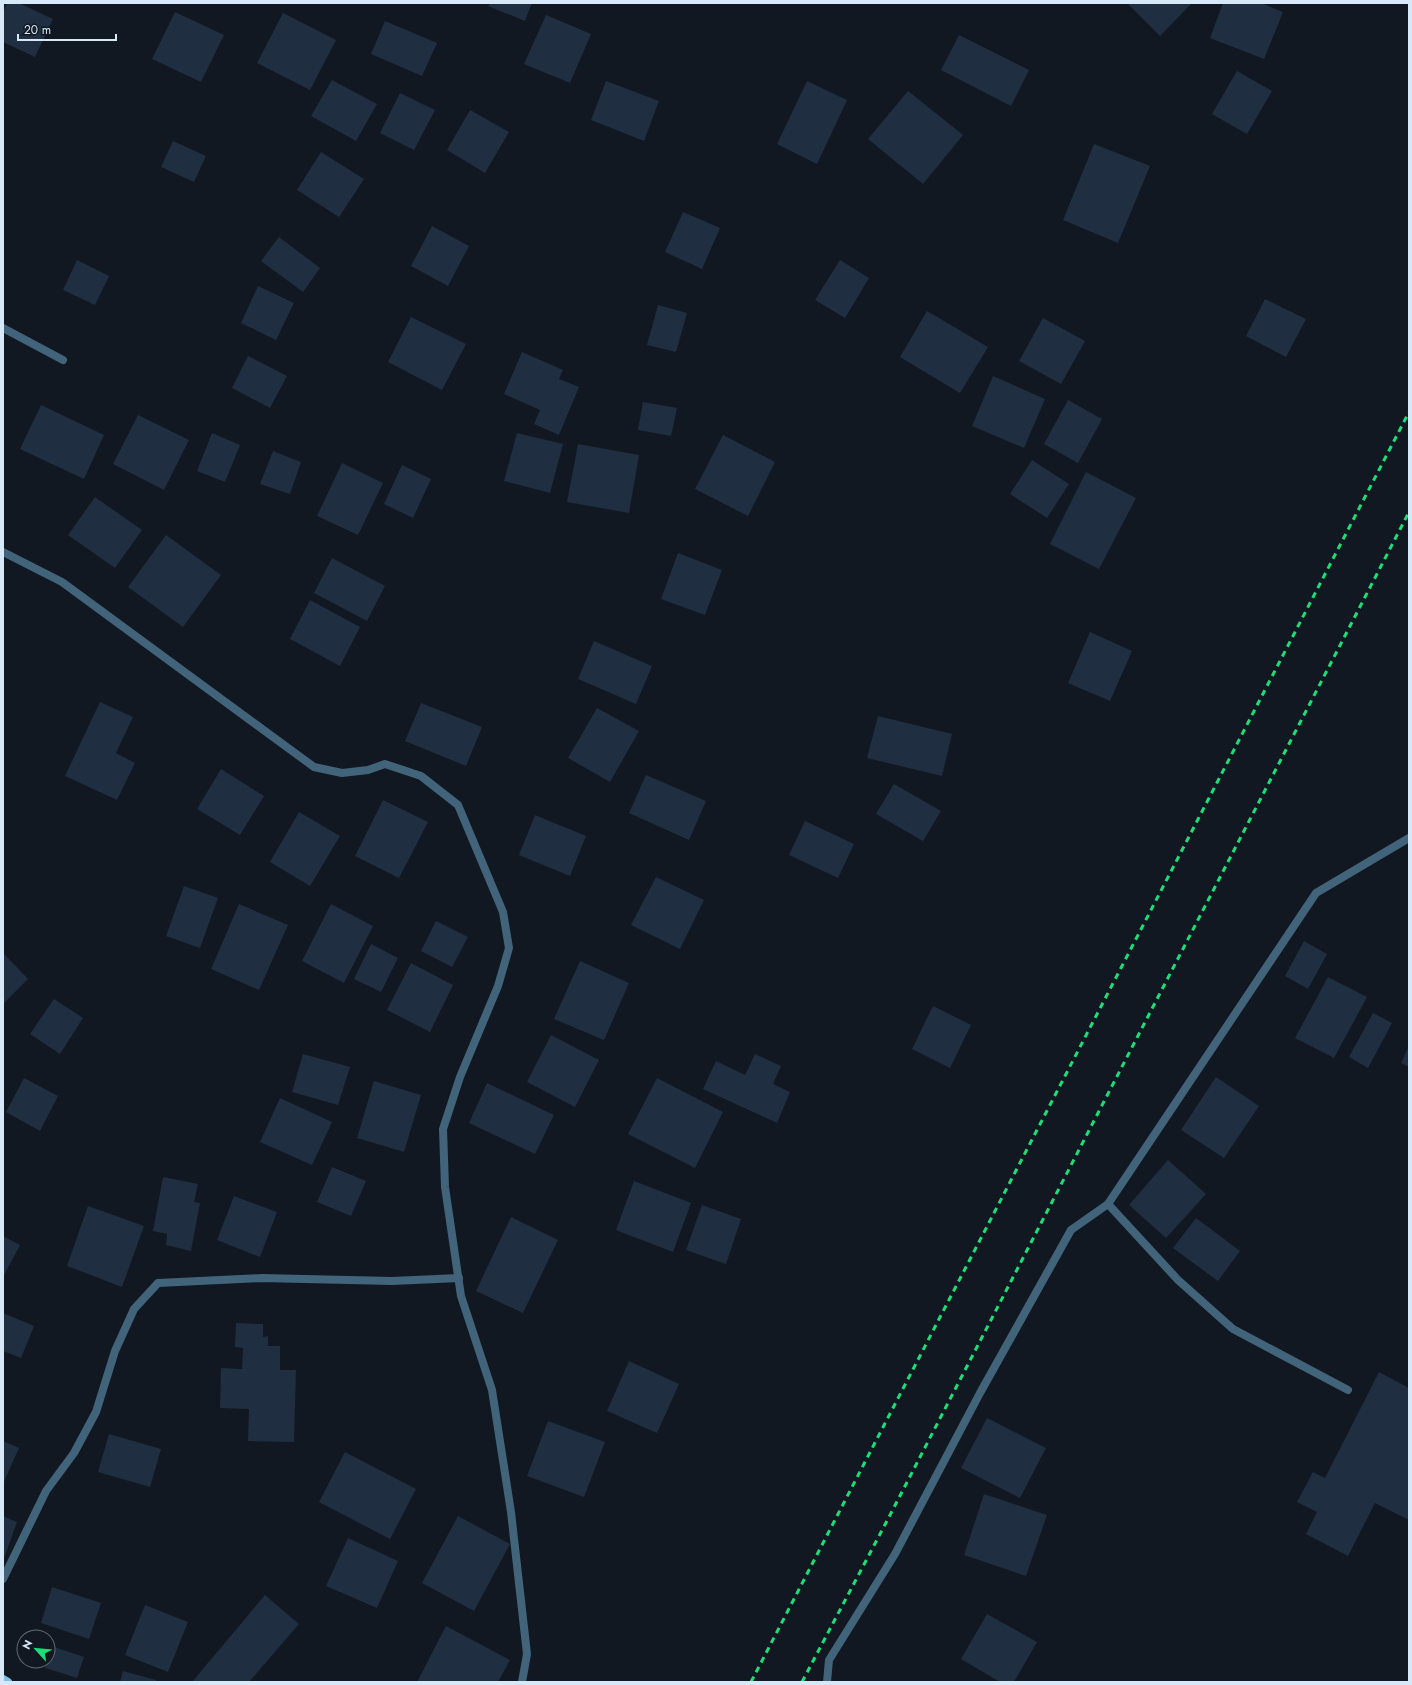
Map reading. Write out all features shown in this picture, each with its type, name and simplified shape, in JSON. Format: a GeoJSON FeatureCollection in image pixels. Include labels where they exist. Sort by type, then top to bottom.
{"type":"FeatureCollection","features":[{"type":"Feature","properties":{"kind":"main road"},"geometry":{"type":"LineString","coordinates":[[3,1679],[8,1682]]}},
{"type":"Feature","properties":{"kind":"street"},"geometry":{"type":"LineString","coordinates":[[3,328],[63,360]]}},
{"type":"Feature","properties":{"kind":"street"},"geometry":{"type":"LineString","coordinates":[[3,552],[62,582],[314,767],[342,773],[368,770],[385,764],[421,776],[458,804],[503,912],[509,948],[498,986],[460,1077],[443,1129],[445,1187],[461,1296],[492,1390],[511,1512],[528,1654],[522,1682]]}},
{"type":"Feature","properties":{"kind":"street"},"geometry":{"type":"LineString","coordinates":[[827,1682],[829,1660],[895,1554],[980,1393],[1071,1230],[1108,1204],[1316,893],[1409,838]]}},
{"type":"Feature","properties":{"kind":"street"},"geometry":{"type":"LineString","coordinates":[[1108,1204],[1178,1280],[1233,1329],[1348,1390]]}},
{"type":"Feature","properties":{"kind":"street"},"geometry":{"type":"LineString","coordinates":[[3,1579],[46,1491],[74,1453],[96,1412],[115,1351],[134,1309],[158,1283],[262,1278],[392,1281],[459,1278]]}},
{"type":"Feature","properties":{"kind":"building"},"geometry":{"type":"Polygon","coordinates":[[[7,3],[19,3],[53,19],[35,57],[3,42],[3,12],[7,3]]]}},
{"type":"Feature","properties":{"kind":"building"},"geometry":{"type":"Polygon","coordinates":[[[490,3],[532,3],[525,21],[488,6],[490,3]]]}},
{"type":"Feature","properties":{"kind":"building"},"geometry":{"type":"Polygon","coordinates":[[[1127,3],[1192,3],[1160,36],[1127,3]]]}},
{"type":"Feature","properties":{"kind":"building"},"geometry":{"type":"Polygon","coordinates":[[[1223,3],[1261,3],[1283,12],[1264,59],[1210,38],[1223,3]]]}},
{"type":"Feature","properties":{"kind":"building"},"geometry":{"type":"Polygon","coordinates":[[[175,12],[224,35],[201,82],[152,59],[175,12]]]}},
{"type":"Feature","properties":{"kind":"building"},"geometry":{"type":"Polygon","coordinates":[[[283,13],[336,40],[310,90],[257,63],[283,13]]]}},
{"type":"Feature","properties":{"kind":"building"},"geometry":{"type":"Polygon","coordinates":[[[546,15],[591,34],[570,83],[524,64],[546,15]]]}},
{"type":"Feature","properties":{"kind":"building"},"geometry":{"type":"Polygon","coordinates":[[[385,21],[437,43],[422,76],[371,54],[385,21]]]}},
{"type":"Feature","properties":{"kind":"building"},"geometry":{"type":"Polygon","coordinates":[[[959,35],[1029,70],[1011,106],[941,70],[959,35]]]}},
{"type":"Feature","properties":{"kind":"building"},"geometry":{"type":"Polygon","coordinates":[[[1237,71],[1272,91],[1247,134],[1212,114],[1237,71]]]}},
{"type":"Feature","properties":{"kind":"building"},"geometry":{"type":"Polygon","coordinates":[[[332,80],[377,104],[356,141],[311,116],[332,80]]]}},
{"type":"Feature","properties":{"kind":"building"},"geometry":{"type":"Polygon","coordinates":[[[606,81],[659,101],[644,141],[591,120],[606,81]]]}},
{"type":"Feature","properties":{"kind":"building"},"geometry":{"type":"Polygon","coordinates":[[[807,81],[847,100],[817,164],[777,144],[807,81]]]}},
{"type":"Feature","properties":{"kind":"building"},"geometry":{"type":"Polygon","coordinates":[[[908,91],[963,135],[923,184],[868,139],[908,91]]]}},
{"type":"Feature","properties":{"kind":"building"},"geometry":{"type":"Polygon","coordinates":[[[400,93],[435,110],[414,150],[380,133],[400,93]]]}},
{"type":"Feature","properties":{"kind":"building"},"geometry":{"type":"Polygon","coordinates":[[[470,110],[509,132],[485,173],[447,150],[470,110]]]}},
{"type":"Feature","properties":{"kind":"building"},"geometry":{"type":"Polygon","coordinates":[[[173,141],[206,156],[194,182],[161,167],[173,141]]]}},
{"type":"Feature","properties":{"kind":"building"},"geometry":{"type":"Polygon","coordinates":[[[1094,144],[1150,166],[1118,243],[1063,220],[1094,144]]]}},
{"type":"Feature","properties":{"kind":"building"},"geometry":{"type":"Polygon","coordinates":[[[321,152],[364,179],[339,217],[297,190],[321,152]]]}},
{"type":"Feature","properties":{"kind":"building"},"geometry":{"type":"Polygon","coordinates":[[[683,212],[720,228],[702,269],[665,252],[683,212]]]}},
{"type":"Feature","properties":{"kind":"building"},"geometry":{"type":"Polygon","coordinates":[[[432,226],[469,246],[448,286],[411,266],[432,226]]]}},
{"type":"Feature","properties":{"kind":"building"},"geometry":{"type":"Polygon","coordinates":[[[279,237],[320,268],[303,292],[261,261],[279,237]]]}},
{"type":"Feature","properties":{"kind":"building"},"geometry":{"type":"Polygon","coordinates":[[[77,260],[109,276],[95,305],[63,290],[77,260]]]}},
{"type":"Feature","properties":{"kind":"building"},"geometry":{"type":"Polygon","coordinates":[[[840,260],[869,278],[845,318],[815,300],[840,260]]]}},
{"type":"Feature","properties":{"kind":"building"},"geometry":{"type":"Polygon","coordinates":[[[258,286],[294,303],[276,340],[241,323],[258,286]]]}},
{"type":"Feature","properties":{"kind":"building"},"geometry":{"type":"Polygon","coordinates":[[[1265,299],[1306,319],[1286,357],[1246,336],[1265,299]]]}},
{"type":"Feature","properties":{"kind":"building"},"geometry":{"type":"Polygon","coordinates":[[[658,305],[687,313],[676,352],[647,345],[658,305]]]}},
{"type":"Feature","properties":{"kind":"building"},"geometry":{"type":"Polygon","coordinates":[[[927,311],[988,347],[960,393],[900,357],[927,311]]]}},
{"type":"Feature","properties":{"kind":"building"},"geometry":{"type":"Polygon","coordinates":[[[411,317],[466,344],[442,390],[388,362],[411,317]]]}},
{"type":"Feature","properties":{"kind":"building"},"geometry":{"type":"Polygon","coordinates":[[[1043,318],[1085,341],[1061,384],[1019,361],[1043,318]]]}},
{"type":"Feature","properties":{"kind":"building"},"geometry":{"type":"Polygon","coordinates":[[[522,352],[563,370],[559,379],[579,387],[559,435],[534,424],[540,410],[504,394],[522,352]]]}},
{"type":"Feature","properties":{"kind":"building"},"geometry":{"type":"Polygon","coordinates":[[[248,356],[287,376],[270,408],[232,388],[248,356]]]}},
{"type":"Feature","properties":{"kind":"building"},"geometry":{"type":"Polygon","coordinates":[[[993,376],[1045,399],[1024,448],[972,426],[993,376]]]}},
{"type":"Feature","properties":{"kind":"building"},"geometry":{"type":"Polygon","coordinates":[[[1068,400],[1102,419],[1078,463],[1044,444],[1068,400]]]}},
{"type":"Feature","properties":{"kind":"building"},"geometry":{"type":"Polygon","coordinates":[[[643,402],[677,408],[671,436],[638,430],[643,402]]]}},
{"type":"Feature","properties":{"kind":"building"},"geometry":{"type":"Polygon","coordinates":[[[41,405],[104,435],[84,479],[20,449],[41,405]]]}},
{"type":"Feature","properties":{"kind":"building"},"geometry":{"type":"Polygon","coordinates":[[[138,415],[189,440],[164,490],[113,464],[138,415]]]}},
{"type":"Feature","properties":{"kind":"building"},"geometry":{"type":"Polygon","coordinates":[[[212,433],[240,445],[225,482],[197,471],[212,433]]]}},
{"type":"Feature","properties":{"kind":"building"},"geometry":{"type":"Polygon","coordinates":[[[517,433],[563,444],[550,493],[504,481],[517,433]]]}},
{"type":"Feature","properties":{"kind":"building"},"geometry":{"type":"Polygon","coordinates":[[[723,435],[775,462],[748,516],[695,489],[723,435]]]}},
{"type":"Feature","properties":{"kind":"building"},"geometry":{"type":"Polygon","coordinates":[[[578,444],[639,455],[629,513],[567,502],[578,444]]]}},
{"type":"Feature","properties":{"kind":"building"},"geometry":{"type":"Polygon","coordinates":[[[273,451],[301,462],[290,494],[260,484],[273,451]]]}},
{"type":"Feature","properties":{"kind":"building"},"geometry":{"type":"Polygon","coordinates":[[[1032,460],[1069,484],[1047,518],[1010,494],[1032,460]]]}},
{"type":"Feature","properties":{"kind":"building"},"geometry":{"type":"Polygon","coordinates":[[[342,463],[383,483],[358,535],[317,516],[342,463]]]}},
{"type":"Feature","properties":{"kind":"building"},"geometry":{"type":"Polygon","coordinates":[[[402,465],[431,479],[413,518],[384,504],[402,465]]]}},
{"type":"Feature","properties":{"kind":"building"},"geometry":{"type":"Polygon","coordinates":[[[1086,472],[1136,498],[1099,569],[1050,544],[1086,472]]]}},
{"type":"Feature","properties":{"kind":"building"},"geometry":{"type":"Polygon","coordinates":[[[95,497],[142,530],[115,568],[68,535],[95,497]]]}},
{"type":"Feature","properties":{"kind":"building"},"geometry":{"type":"Polygon","coordinates":[[[166,535],[221,575],[183,627],[128,587],[166,535]]]}},
{"type":"Feature","properties":{"kind":"building"},"geometry":{"type":"Polygon","coordinates":[[[678,553],[722,570],[705,615],[661,599],[678,553]]]}},
{"type":"Feature","properties":{"kind":"building"},"geometry":{"type":"Polygon","coordinates":[[[332,558],[385,586],[367,621],[314,593],[332,558]]]}},
{"type":"Feature","properties":{"kind":"building"},"geometry":{"type":"Polygon","coordinates":[[[310,600],[360,627],[340,666],[290,639],[310,600]]]}},
{"type":"Feature","properties":{"kind":"building"},"geometry":{"type":"Polygon","coordinates":[[[1090,632],[1132,651],[1110,701],[1068,683],[1090,632]]]}},
{"type":"Feature","properties":{"kind":"building"},"geometry":{"type":"Polygon","coordinates":[[[594,641],[652,666],[636,704],[578,679],[594,641]]]}},
{"type":"Feature","properties":{"kind":"building"},"geometry":{"type":"Polygon","coordinates":[[[100,702],[133,717],[116,753],[135,763],[117,800],[65,776],[100,702]]]}},
{"type":"Feature","properties":{"kind":"building"},"geometry":{"type":"Polygon","coordinates":[[[421,703],[482,727],[466,766],[405,741],[421,703]]]}},
{"type":"Feature","properties":{"kind":"building"},"geometry":{"type":"Polygon","coordinates":[[[597,708],[639,731],[610,782],[568,758],[597,708]]]}},
{"type":"Feature","properties":{"kind":"building"},"geometry":{"type":"Polygon","coordinates":[[[878,716],[952,734],[942,776],[867,758],[878,716]]]}},
{"type":"Feature","properties":{"kind":"building"},"geometry":{"type":"Polygon","coordinates":[[[221,769],[264,796],[240,835],[197,809],[221,769]]]}},
{"type":"Feature","properties":{"kind":"building"},"geometry":{"type":"Polygon","coordinates":[[[646,775],[706,801],[689,840],[629,813],[646,775]]]}},
{"type":"Feature","properties":{"kind":"building"},"geometry":{"type":"Polygon","coordinates":[[[894,784],[941,811],[923,841],[876,814],[894,784]]]}},
{"type":"Feature","properties":{"kind":"building"},"geometry":{"type":"Polygon","coordinates":[[[383,800],[428,822],[399,878],[355,856],[383,800]]]}},
{"type":"Feature","properties":{"kind":"building"},"geometry":{"type":"Polygon","coordinates":[[[299,812],[340,836],[310,886],[270,862],[299,812]]]}},
{"type":"Feature","properties":{"kind":"building"},"geometry":{"type":"Polygon","coordinates":[[[535,815],[586,836],[570,876],[519,855],[535,815]]]}},
{"type":"Feature","properties":{"kind":"building"},"geometry":{"type":"Polygon","coordinates":[[[805,821],[854,844],[838,878],[789,855],[805,821]]]}},
{"type":"Feature","properties":{"kind":"building"},"geometry":{"type":"Polygon","coordinates":[[[656,877],[704,900],[680,949],[631,925],[656,877]]]}},
{"type":"Feature","properties":{"kind":"building"},"geometry":{"type":"Polygon","coordinates":[[[184,886],[218,898],[200,948],[166,936],[184,886]]]}},
{"type":"Feature","properties":{"kind":"building"},"geometry":{"type":"Polygon","coordinates":[[[239,904],[288,925],[259,990],[211,969],[239,904]]]}},
{"type":"Feature","properties":{"kind":"building"},"geometry":{"type":"Polygon","coordinates":[[[331,904],[373,926],[344,983],[302,961],[331,904]]]}},
{"type":"Feature","properties":{"kind":"building"},"geometry":{"type":"Polygon","coordinates":[[[436,921],[468,937],[452,967],[421,951],[436,921]]]}},
{"type":"Feature","properties":{"kind":"building"},"geometry":{"type":"Polygon","coordinates":[[[1304,941],[1327,954],[1308,989],[1285,976],[1304,941]]]}},
{"type":"Feature","properties":{"kind":"building"},"geometry":{"type":"Polygon","coordinates":[[[371,944],[398,958],[381,992],[354,979],[371,944]]]}},
{"type":"Feature","properties":{"kind":"building"},"geometry":{"type":"Polygon","coordinates":[[[3,953],[28,979],[3,1004],[3,953]]]}},
{"type":"Feature","properties":{"kind":"building"},"geometry":{"type":"Polygon","coordinates":[[[580,961],[629,983],[604,1040],[554,1019],[580,961]]]}},
{"type":"Feature","properties":{"kind":"building"},"geometry":{"type":"Polygon","coordinates":[[[411,963],[453,985],[430,1032],[387,1010],[411,963]]]}},
{"type":"Feature","properties":{"kind":"building"},"geometry":{"type":"Polygon","coordinates":[[[1328,977],[1367,997],[1334,1058],[1295,1038],[1328,977]]]}},
{"type":"Feature","properties":{"kind":"building"},"geometry":{"type":"Polygon","coordinates":[[[54,999],[83,1018],[60,1054],[30,1034],[54,999]]]}},
{"type":"Feature","properties":{"kind":"building"},"geometry":{"type":"Polygon","coordinates":[[[933,1006],[971,1025],[950,1068],[912,1049],[933,1006]]]}},
{"type":"Feature","properties":{"kind":"building"},"geometry":{"type":"Polygon","coordinates":[[[1373,1013],[1392,1023],[1368,1068],[1349,1057],[1373,1013]]]}},
{"type":"Feature","properties":{"kind":"building"},"geometry":{"type":"Polygon","coordinates":[[[551,1035],[599,1060],[575,1107],[527,1082],[551,1035]]]}},
{"type":"Feature","properties":{"kind":"building"},"geometry":{"type":"Polygon","coordinates":[[[1409,1046],[1409,1067],[1401,1063],[1409,1046]]]}},
{"type":"Feature","properties":{"kind":"building"},"geometry":{"type":"Polygon","coordinates":[[[303,1054],[350,1067],[338,1105],[292,1092],[303,1054]]]}},
{"type":"Feature","properties":{"kind":"building"},"geometry":{"type":"Polygon","coordinates":[[[755,1054],[781,1066],[773,1084],[790,1092],[777,1123],[703,1089],[716,1061],[745,1075],[755,1054]]]}},
{"type":"Feature","properties":{"kind":"building"},"geometry":{"type":"Polygon","coordinates":[[[1216,1077],[1259,1106],[1224,1158],[1181,1130],[1216,1077]]]}},
{"type":"Feature","properties":{"kind":"building"},"geometry":{"type":"Polygon","coordinates":[[[24,1078],[58,1096],[40,1131],[6,1112],[24,1078]]]}},
{"type":"Feature","properties":{"kind":"building"},"geometry":{"type":"Polygon","coordinates":[[[657,1078],[723,1112],[695,1168],[628,1134],[657,1078]]]}},
{"type":"Feature","properties":{"kind":"building"},"geometry":{"type":"Polygon","coordinates":[[[374,1081],[421,1095],[404,1152],[357,1138],[374,1081]]]}},
{"type":"Feature","properties":{"kind":"building"},"geometry":{"type":"Polygon","coordinates":[[[487,1083],[554,1115],[535,1154],[469,1123],[487,1083]]]}},
{"type":"Feature","properties":{"kind":"building"},"geometry":{"type":"Polygon","coordinates":[[[280,1098],[332,1122],[312,1165],[260,1142],[280,1098]]]}},
{"type":"Feature","properties":{"kind":"building"},"geometry":{"type":"Polygon","coordinates":[[[1168,1160],[1206,1194],[1166,1238],[1129,1205],[1168,1160]]]}},
{"type":"Feature","properties":{"kind":"building"},"geometry":{"type":"Polygon","coordinates":[[[332,1167],[366,1181],[351,1216],[317,1202],[332,1167]]]}},
{"type":"Feature","properties":{"kind":"building"},"geometry":{"type":"Polygon","coordinates":[[[163,1177],[198,1184],[194,1202],[200,1203],[191,1251],[166,1245],[167,1234],[153,1231],[163,1177]]]}},
{"type":"Feature","properties":{"kind":"building"},"geometry":{"type":"Polygon","coordinates":[[[634,1181],[691,1203],[673,1252],[616,1230],[634,1181]]]}},
{"type":"Feature","properties":{"kind":"building"},"geometry":{"type":"Polygon","coordinates":[[[234,1196],[277,1212],[260,1257],[217,1240],[234,1196]]]}},
{"type":"Feature","properties":{"kind":"building"},"geometry":{"type":"Polygon","coordinates":[[[702,1205],[741,1219],[726,1264],[686,1250],[702,1205]]]}},
{"type":"Feature","properties":{"kind":"building"},"geometry":{"type":"Polygon","coordinates":[[[88,1206],[144,1226],[122,1287],[67,1266],[88,1206]]]}},
{"type":"Feature","properties":{"kind":"building"},"geometry":{"type":"Polygon","coordinates":[[[511,1217],[558,1240],[523,1313],[476,1291],[511,1217]]]}},
{"type":"Feature","properties":{"kind":"building"},"geometry":{"type":"Polygon","coordinates":[[[1196,1218],[1240,1251],[1218,1281],[1173,1248],[1196,1218]]]}},
{"type":"Feature","properties":{"kind":"building"},"geometry":{"type":"Polygon","coordinates":[[[3,1236],[20,1245],[3,1277],[3,1236]]]}},
{"type":"Feature","properties":{"kind":"building"},"geometry":{"type":"Polygon","coordinates":[[[3,1313],[34,1326],[21,1358],[3,1351],[3,1313]]]}},
{"type":"Feature","properties":{"kind":"building"},"geometry":{"type":"Polygon","coordinates":[[[236,1323],[263,1324],[263,1337],[268,1336],[268,1346],[280,1346],[280,1370],[296,1370],[294,1442],[248,1441],[249,1409],[220,1408],[221,1368],[242,1369],[243,1348],[235,1347],[236,1323]]]}},
{"type":"Feature","properties":{"kind":"building"},"geometry":{"type":"Polygon","coordinates":[[[629,1361],[679,1384],[657,1433],[607,1411],[629,1361]]]}},
{"type":"Feature","properties":{"kind":"building"},"geometry":{"type":"Polygon","coordinates":[[[1379,1372],[1409,1388],[1409,1520],[1375,1503],[1348,1556],[1306,1534],[1317,1512],[1297,1502],[1313,1472],[1325,1478],[1379,1372]]]}},
{"type":"Feature","properties":{"kind":"building"},"geometry":{"type":"Polygon","coordinates":[[[987,1418],[1046,1448],[1020,1498],[961,1468],[987,1418]]]}},
{"type":"Feature","properties":{"kind":"building"},"geometry":{"type":"Polygon","coordinates":[[[548,1421],[605,1442],[584,1497],[527,1476],[548,1421]]]}},
{"type":"Feature","properties":{"kind":"building"},"geometry":{"type":"Polygon","coordinates":[[[109,1434],[161,1449],[150,1487],[98,1472],[109,1434]]]}},
{"type":"Feature","properties":{"kind":"building"},"geometry":{"type":"Polygon","coordinates":[[[3,1441],[19,1448],[3,1484],[3,1441]]]}},
{"type":"Feature","properties":{"kind":"building"},"geometry":{"type":"Polygon","coordinates":[[[345,1452],[416,1489],[390,1539],[319,1502],[345,1452]]]}},
{"type":"Feature","properties":{"kind":"building"},"geometry":{"type":"Polygon","coordinates":[[[984,1494],[1047,1515],[1026,1576],[964,1555],[984,1494]]]}},
{"type":"Feature","properties":{"kind":"building"},"geometry":{"type":"Polygon","coordinates":[[[3,1516],[17,1522],[3,1561],[3,1516]]]}},
{"type":"Feature","properties":{"kind":"building"},"geometry":{"type":"Polygon","coordinates":[[[458,1516],[510,1544],[474,1611],[422,1583],[458,1516]]]}},
{"type":"Feature","properties":{"kind":"building"},"geometry":{"type":"Polygon","coordinates":[[[348,1538],[398,1561],[377,1608],[326,1586],[348,1538]]]}},
{"type":"Feature","properties":{"kind":"building"},"geometry":{"type":"Polygon","coordinates":[[[52,1587],[101,1603],[89,1639],[41,1623],[52,1587]]]}},
{"type":"Feature","properties":{"kind":"building"},"geometry":{"type":"Polygon","coordinates":[[[265,1595],[299,1624],[249,1682],[192,1682],[265,1595]]]}},
{"type":"Feature","properties":{"kind":"building"},"geometry":{"type":"Polygon","coordinates":[[[145,1605],[188,1622],[168,1672],[125,1655],[145,1605]]]}},
{"type":"Feature","properties":{"kind":"building"},"geometry":{"type":"Polygon","coordinates":[[[987,1614],[1037,1642],[1014,1682],[1000,1682],[961,1659],[987,1614]]]}},
{"type":"Feature","properties":{"kind":"building"},"geometry":{"type":"Polygon","coordinates":[[[446,1626],[510,1660],[498,1682],[417,1682],[446,1626]]]}},
{"type":"Feature","properties":{"kind":"building"},"geometry":{"type":"Polygon","coordinates":[[[56,1648],[84,1657],[77,1678],[48,1669],[56,1669],[56,1648]]]}},
{"type":"Feature","properties":{"kind":"building"},"geometry":{"type":"Polygon","coordinates":[[[123,1671],[156,1680],[156,1682],[120,1682],[123,1671]]]}},
{"type":"Feature","properties":{"kind":"railway"},"geometry":{"type":"LineString","coordinates":[[751,1682],[1409,412]]}},
{"type":"Feature","properties":{"kind":"railway"},"geometry":{"type":"LineString","coordinates":[[802,1682],[889,1517],[1409,512]]}}]}
